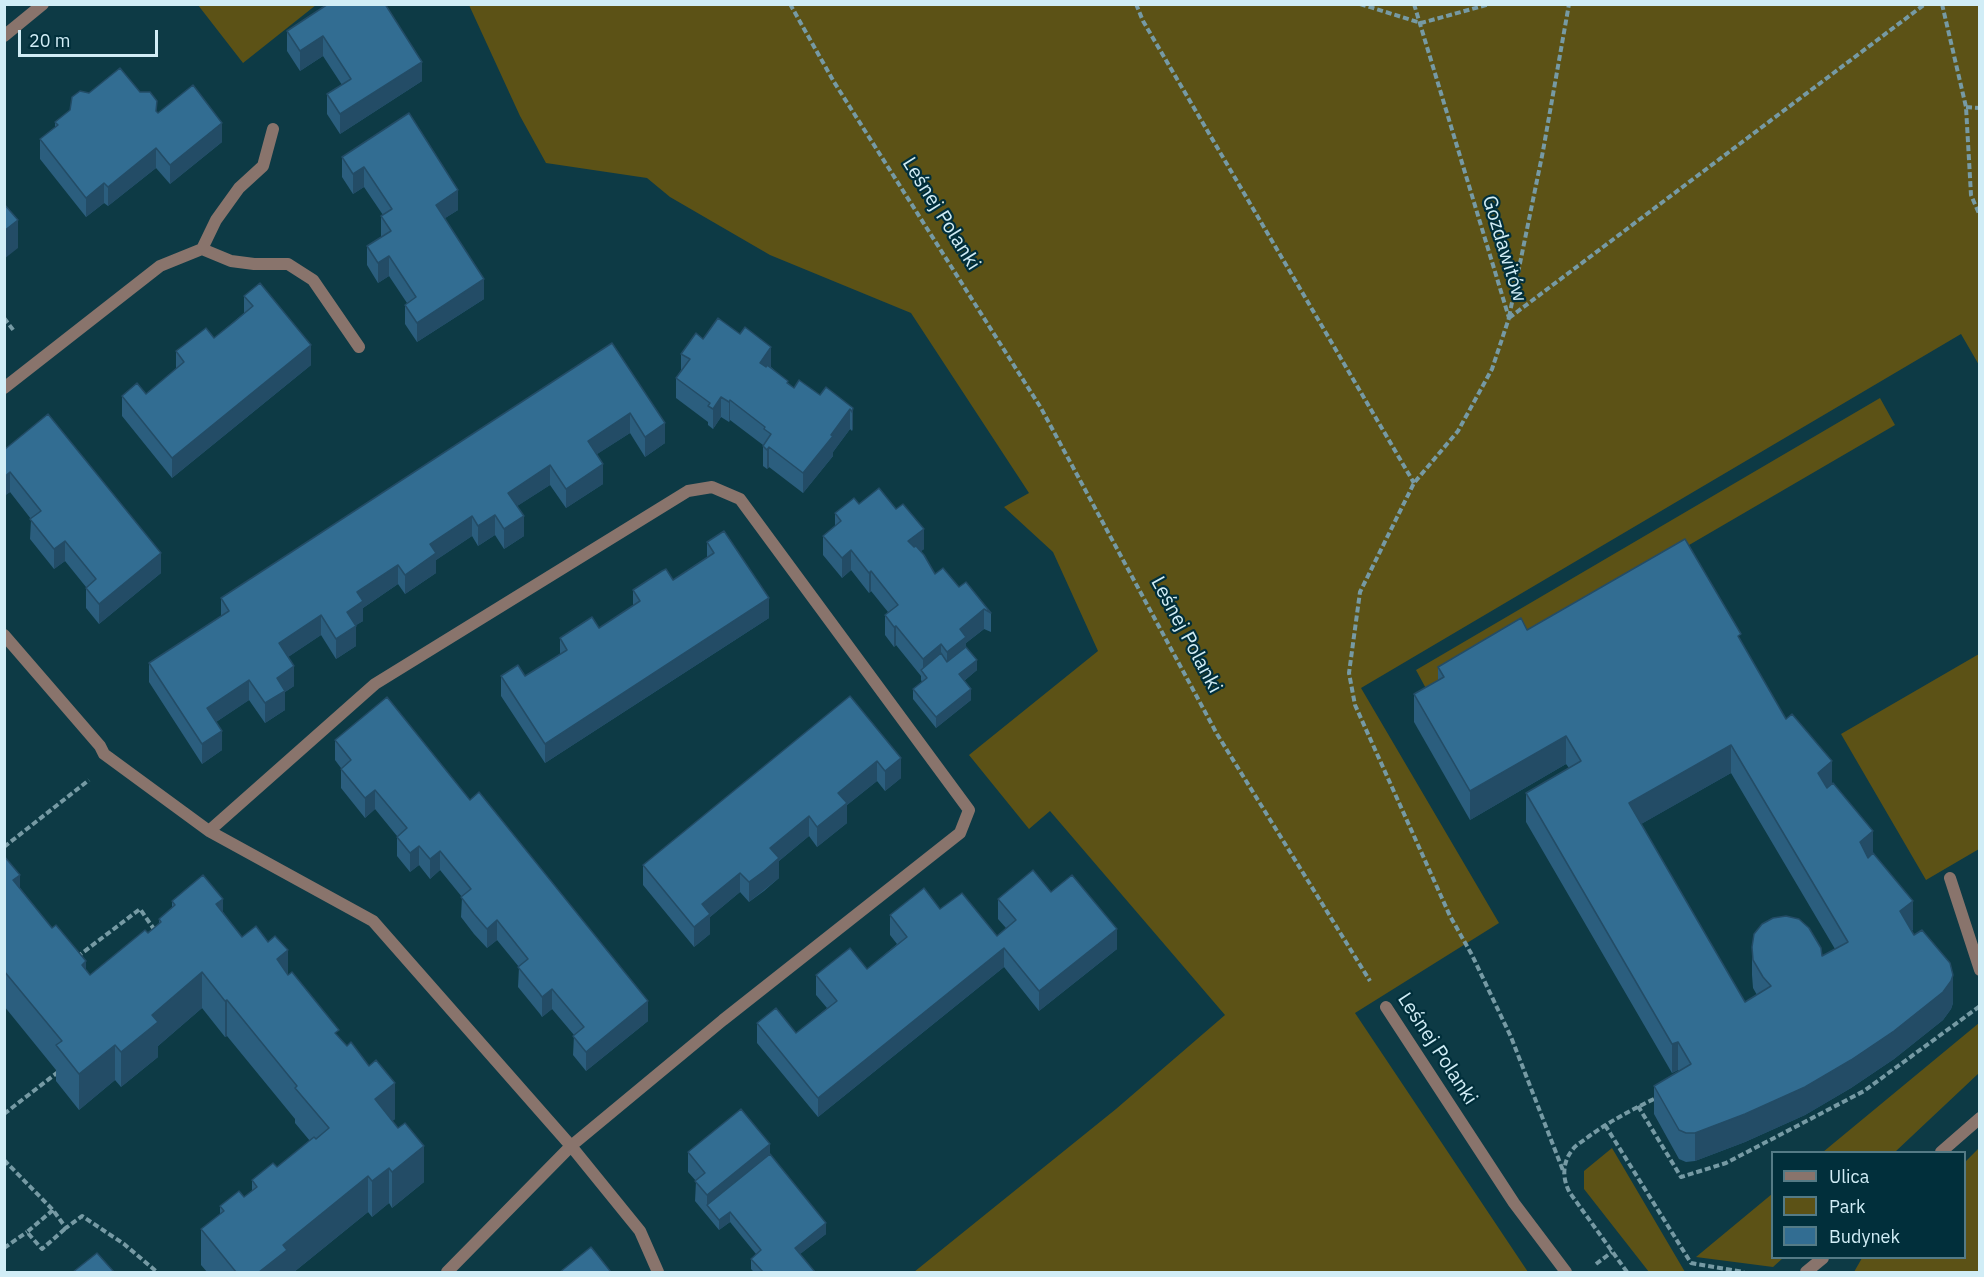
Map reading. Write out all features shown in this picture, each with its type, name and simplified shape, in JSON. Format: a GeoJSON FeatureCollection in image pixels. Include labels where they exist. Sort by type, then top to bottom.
{"type":"FeatureCollection","features":[{"type":"Feature","properties":{"kind":"street"},"geometry":{"type":"LineString","coordinates":[[4,36],[43,4]]}},
{"type":"Feature","properties":{"kind":"street"},"geometry":{"type":"LineString","coordinates":[[4,388],[160,266],[201,249],[216,220],[239,188],[263,166],[273,129]]}},
{"type":"Feature","properties":{"kind":"street"},"geometry":{"type":"LineString","coordinates":[[201,249],[231,261],[288,264],[313,280],[359,347]]}},
{"type":"Feature","properties":{"kind":"street"},"geometry":{"type":"LineString","coordinates":[[209,831],[375,684],[688,491],[712,487],[740,500],[969,810],[960,833],[723,1020],[571,1146],[447,1272]]}},
{"type":"Feature","properties":{"kind":"street"},"geometry":{"type":"LineString","coordinates":[[4,635],[100,746],[104,754],[209,831],[373,921],[571,1146],[640,1231],[658,1272]]}},
{"type":"Feature","properties":{"kind":"street"},"geometry":{"type":"LineString","coordinates":[[1950,878],[1980,970]]}},
{"type":"Feature","properties":{"kind":"street","name":"Leśnej Polanki"},"geometry":{"type":"LineString","coordinates":[[1386,1007],[1514,1203],[1566,1272]]}},
{"type":"Feature","properties":{"kind":"street"},"geometry":{"type":"LineString","coordinates":[[1942,1151],[1980,1118]]}},
{"type":"Feature","properties":{"kind":"street"},"geometry":{"type":"LineString","coordinates":[[1806,1272],[1820,1259]]}},
{"type":"Feature","properties":{"kind":"path","name":"Leśnej Polanki"},"geometry":{"type":"LineString","coordinates":[[790,4],[834,82],[1041,408],[1217,734],[1386,1007]]}},
{"type":"Feature","properties":{"kind":"path"},"geometry":{"type":"LineString","coordinates":[[1136,4],[1149,31],[1414,483]]}},
{"type":"Feature","properties":{"kind":"path"},"geometry":{"type":"LineString","coordinates":[[1360,4],[1421,23],[1490,4]]}},
{"type":"Feature","properties":{"kind":"path","name":"Gozdawitów"},"geometry":{"type":"LineString","coordinates":[[1414,4],[1509,318],[1492,369],[1458,431],[1414,483],[1360,592],[1349,673],[1355,705],[1450,916],[1472,954],[1511,1037],[1564,1173],[1566,1185],[1627,1272]]}},
{"type":"Feature","properties":{"kind":"path"},"geometry":{"type":"LineString","coordinates":[[1509,318],[1543,151],[1569,4]]}},
{"type":"Feature","properties":{"kind":"path"},"geometry":{"type":"LineString","coordinates":[[1509,318],[1925,4]]}},
{"type":"Feature","properties":{"kind":"path"},"geometry":{"type":"LineString","coordinates":[[1942,4],[1966,107],[1971,195],[1980,216]]}},
{"type":"Feature","properties":{"kind":"path"},"geometry":{"type":"LineString","coordinates":[[1966,107],[1980,108]]}},
{"type":"Feature","properties":{"kind":"path"},"geometry":{"type":"LineString","coordinates":[[4,318],[14,331]]}},
{"type":"Feature","properties":{"kind":"path"},"geometry":{"type":"LineString","coordinates":[[4,847],[113,760]]}},
{"type":"Feature","properties":{"kind":"path"},"geometry":{"type":"LineString","coordinates":[[71,962],[140,909],[160,938]]}},
{"type":"Feature","properties":{"kind":"path"},"geometry":{"type":"LineString","coordinates":[[1638,1106],[1681,1177],[1726,1163],[1864,1091],[1980,1006]]}},
{"type":"Feature","properties":{"kind":"path"},"geometry":{"type":"LineString","coordinates":[[4,1114],[58,1072]]}},
{"type":"Feature","properties":{"kind":"path"},"geometry":{"type":"LineString","coordinates":[[1564,1173],[1566,1161],[1573,1148],[1605,1125],[1667,1092]]}},
{"type":"Feature","properties":{"kind":"path"},"geometry":{"type":"LineString","coordinates":[[1605,1125],[1691,1263],[1744,1272]]}},
{"type":"Feature","properties":{"kind":"path"},"geometry":{"type":"LineString","coordinates":[[4,1160],[53,1210],[66,1228]]}},
{"type":"Feature","properties":{"kind":"path"},"geometry":{"type":"LineString","coordinates":[[4,1248],[53,1210]]}},
{"type":"Feature","properties":{"kind":"path"},"geometry":{"type":"LineString","coordinates":[[27,1232],[42,1249],[82,1216],[158,1272]]}},
{"type":"Feature","properties":{"kind":"path"},"geometry":{"type":"LineString","coordinates":[[1591,1268],[1612,1252]]}},
{"type":"Feature","properties":{"kind":"green space"},"geometry":{"type":"Polygon","coordinates":[[[198,5],[316,5],[243,63],[198,5]]]}},
{"type":"Feature","properties":{"kind":"green space"},"geometry":{"type":"Polygon","coordinates":[[[469,5],[1979,5],[1979,365],[1961,334],[1361,688],[1499,923],[1355,1013],[1528,1272],[914,1272],[1116,1109],[1225,1015],[1050,811],[1029,829],[969,755],[1098,651],[1053,552],[1004,507],[1029,493],[911,313],[770,255],[670,197],[647,178],[546,163],[520,116],[469,5]]]}},
{"type":"Feature","properties":{"kind":"green space"},"geometry":{"type":"Polygon","coordinates":[[[1880,398],[1895,425],[1430,696],[1416,670],[1880,398]]]}},
{"type":"Feature","properties":{"kind":"green space"},"geometry":{"type":"Polygon","coordinates":[[[1979,654],[1979,849],[1926,880],[1841,734],[1979,654]]]}},
{"type":"Feature","properties":{"kind":"green space"},"geometry":{"type":"Polygon","coordinates":[[[1979,1023],[1979,1073],[1896,1151],[1824,1151],[1979,1023]]]}},
{"type":"Feature","properties":{"kind":"green space"},"geometry":{"type":"Polygon","coordinates":[[[1612,1148],[1685,1272],[1649,1272],[1584,1189],[1584,1171],[1612,1148]]]}},
{"type":"Feature","properties":{"kind":"green space"},"geometry":{"type":"Polygon","coordinates":[[[1979,1148],[1979,1272],[1854,1272],[1861,1259],[1966,1259],[1966,1161],[1979,1148]]]}},
{"type":"Feature","properties":{"kind":"green space"},"geometry":{"type":"Polygon","coordinates":[[[1771,1195],[1771,1259],[1782,1259],[1773,1267],[1696,1257],[1771,1195]]]}},
{"type":"Feature","properties":{"kind":"building"},"geometry":{"type":"Polygon","coordinates":[[[328,4],[385,4],[422,62],[340,114],[327,94],[351,79],[323,36],[300,51],[287,31],[328,4]]]}},
{"type":"Feature","properties":{"kind":"building"},"geometry":{"type":"Polygon","coordinates":[[[120,68],[140,92],[150,92],[157,101],[156,111],[158,113],[193,85],[222,123],[170,165],[156,148],[108,187],[104,183],[86,198],[40,139],[58,125],[55,122],[70,110],[72,97],[80,91],[89,93],[120,68]]]}},
{"type":"Feature","properties":{"kind":"building"},"geometry":{"type":"Polygon","coordinates":[[[409,113],[458,190],[436,205],[484,279],[417,323],[405,305],[416,297],[389,256],[378,263],[367,246],[391,231],[381,216],[392,209],[364,167],[353,174],[342,157],[409,113]]]}},
{"type":"Feature","properties":{"kind":"building"},"geometry":{"type":"Polygon","coordinates":[[[4,204],[18,220],[4,231],[4,204]]]}},
{"type":"Feature","properties":{"kind":"building"},"geometry":{"type":"Polygon","coordinates":[[[260,283],[311,345],[172,458],[122,396],[137,383],[146,394],[184,362],[176,351],[206,328],[214,338],[234,322],[253,306],[244,296],[260,283]]]}},
{"type":"Feature","properties":{"kind":"building"},"geometry":{"type":"Polygon","coordinates":[[[718,318],[740,334],[745,327],[771,347],[760,363],[766,367],[767,365],[794,388],[799,380],[820,395],[826,387],[853,408],[803,473],[769,447],[767,450],[763,446],[771,434],[730,400],[729,402],[721,397],[713,409],[708,406],[710,403],[676,378],[690,359],[681,354],[696,333],[703,339],[718,318]]]}},
{"type":"Feature","properties":{"kind":"building"},"geometry":{"type":"Polygon","coordinates":[[[612,343],[665,423],[645,437],[630,413],[588,441],[603,464],[566,489],[550,465],[508,493],[524,516],[504,529],[495,515],[478,526],[472,516],[430,544],[436,553],[405,575],[398,565],[357,592],[363,601],[347,612],[356,626],[336,639],[321,615],[279,643],[294,666],[277,678],[285,691],[265,703],[249,680],[207,708],[222,731],[202,744],[149,663],[229,611],[221,598],[612,343]]]}},
{"type":"Feature","properties":{"kind":"building"},"geometry":{"type":"Polygon","coordinates":[[[48,414],[161,553],[99,604],[86,588],[96,579],[65,541],[54,549],[30,519],[41,511],[10,472],[4,477],[4,450],[48,414]]]}},
{"type":"Feature","properties":{"kind":"building"},"geometry":{"type":"Polygon","coordinates":[[[879,488],[896,509],[903,504],[924,529],[908,541],[924,555],[935,574],[943,568],[959,587],[966,582],[991,613],[984,609],[960,629],[966,637],[947,652],[941,644],[923,659],[885,615],[898,605],[871,571],[869,573],[851,550],[842,558],[823,536],[841,521],[835,513],[854,498],[859,504],[879,488]]]}},
{"type":"Feature","properties":{"kind":"building"},"geometry":{"type":"Polygon","coordinates":[[[724,531],[769,598],[545,744],[501,676],[518,665],[525,676],[567,650],[560,638],[592,617],[599,628],[640,601],[633,590],[662,571],[666,569],[673,580],[714,553],[707,542],[724,531]]]}},
{"type":"Feature","properties":{"kind":"building"},"geometry":{"type":"Polygon","coordinates":[[[1685,539],[1741,634],[1738,636],[1786,719],[1792,714],[1832,761],[1818,773],[1827,788],[1833,783],[1873,831],[1860,842],[1868,858],[1873,853],[1913,901],[1900,911],[1914,935],[1922,930],[1950,963],[1953,975],[1943,992],[1894,1031],[1805,1087],[1695,1133],[1679,1130],[1654,1086],[1691,1064],[1678,1042],[1672,1044],[1526,793],[1581,761],[1566,736],[1470,791],[1414,694],[1444,677],[1438,667],[1521,618],[1527,630],[1685,539]],[[1731,745],[1629,803],[1745,1002],[1771,986],[1753,960],[1754,934],[1762,924],[1773,918],[1786,916],[1799,919],[1809,928],[1821,948],[1822,956],[1848,942],[1731,745]]]}},
{"type":"Feature","properties":{"kind":"building"},"geometry":{"type":"Polygon","coordinates":[[[966,647],[977,660],[959,674],[971,689],[936,717],[913,689],[927,678],[921,670],[941,653],[947,662],[966,647]]]}},
{"type":"Feature","properties":{"kind":"building"},"geometry":{"type":"Polygon","coordinates":[[[850,696],[901,758],[885,771],[877,761],[838,793],[847,803],[817,827],[809,816],[770,848],[779,858],[764,871],[749,882],[740,873],[702,904],[710,914],[694,927],[643,865],[850,696]]]}},
{"type":"Feature","properties":{"kind":"building"},"geometry":{"type":"Polygon","coordinates":[[[387,697],[470,800],[479,792],[648,1001],[586,1052],[573,1036],[584,1027],[552,989],[542,997],[518,967],[528,959],[497,920],[487,929],[474,914],[461,897],[471,889],[440,851],[430,859],[419,846],[410,853],[397,837],[407,828],[375,790],[365,798],[341,769],[351,760],[335,740],[387,697]]]}},
{"type":"Feature","properties":{"kind":"building"},"geometry":{"type":"Polygon","coordinates":[[[4,856],[20,875],[13,880],[52,928],[56,925],[86,961],[82,965],[90,975],[145,930],[148,933],[161,922],[159,919],[175,905],[172,901],[203,875],[223,899],[216,904],[242,937],[256,926],[268,942],[275,936],[288,950],[277,959],[288,975],[292,972],[339,1030],[335,1033],[347,1046],[351,1042],[369,1066],[376,1060],[395,1083],[375,1099],[398,1128],[405,1123],[424,1146],[392,1172],[389,1168],[372,1181],[368,1176],[283,1245],[287,1250],[259,1272],[236,1272],[201,1229],[224,1211],[220,1206],[239,1191],[244,1197],[257,1187],[252,1180],[273,1163],[277,1167],[314,1137],[316,1139],[329,1128],[202,972],[152,1015],[158,1022],[121,1052],[115,1045],[79,1074],[56,1045],[62,1041],[4,971],[4,856]]]}},
{"type":"Feature","properties":{"kind":"building"},"geometry":{"type":"Polygon","coordinates":[[[1033,870],[1051,892],[1072,875],[1117,929],[1039,991],[1004,948],[818,1098],[757,1023],[776,1008],[796,1033],[837,1001],[816,975],[850,948],[867,969],[907,937],[890,915],[924,888],[940,909],[962,893],[997,936],[1016,920],[998,899],[1033,870]]]}},
{"type":"Feature","properties":{"kind":"building"},"geometry":{"type":"Polygon","coordinates":[[[741,1109],[770,1144],[707,1195],[695,1181],[705,1173],[688,1152],[741,1109]]]}},
{"type":"Feature","properties":{"kind":"building"},"geometry":{"type":"Polygon","coordinates":[[[770,1154],[826,1223],[795,1248],[815,1272],[763,1272],[751,1259],[761,1250],[730,1212],[719,1220],[707,1205],[770,1154]]]}},
{"type":"Feature","properties":{"kind":"building"},"geometry":{"type":"Polygon","coordinates":[[[591,1247],[611,1272],[560,1272],[591,1247]]]}},
{"type":"Feature","properties":{"kind":"building"},"geometry":{"type":"Polygon","coordinates":[[[97,1253],[114,1272],[73,1272],[97,1253]]]}}]}
